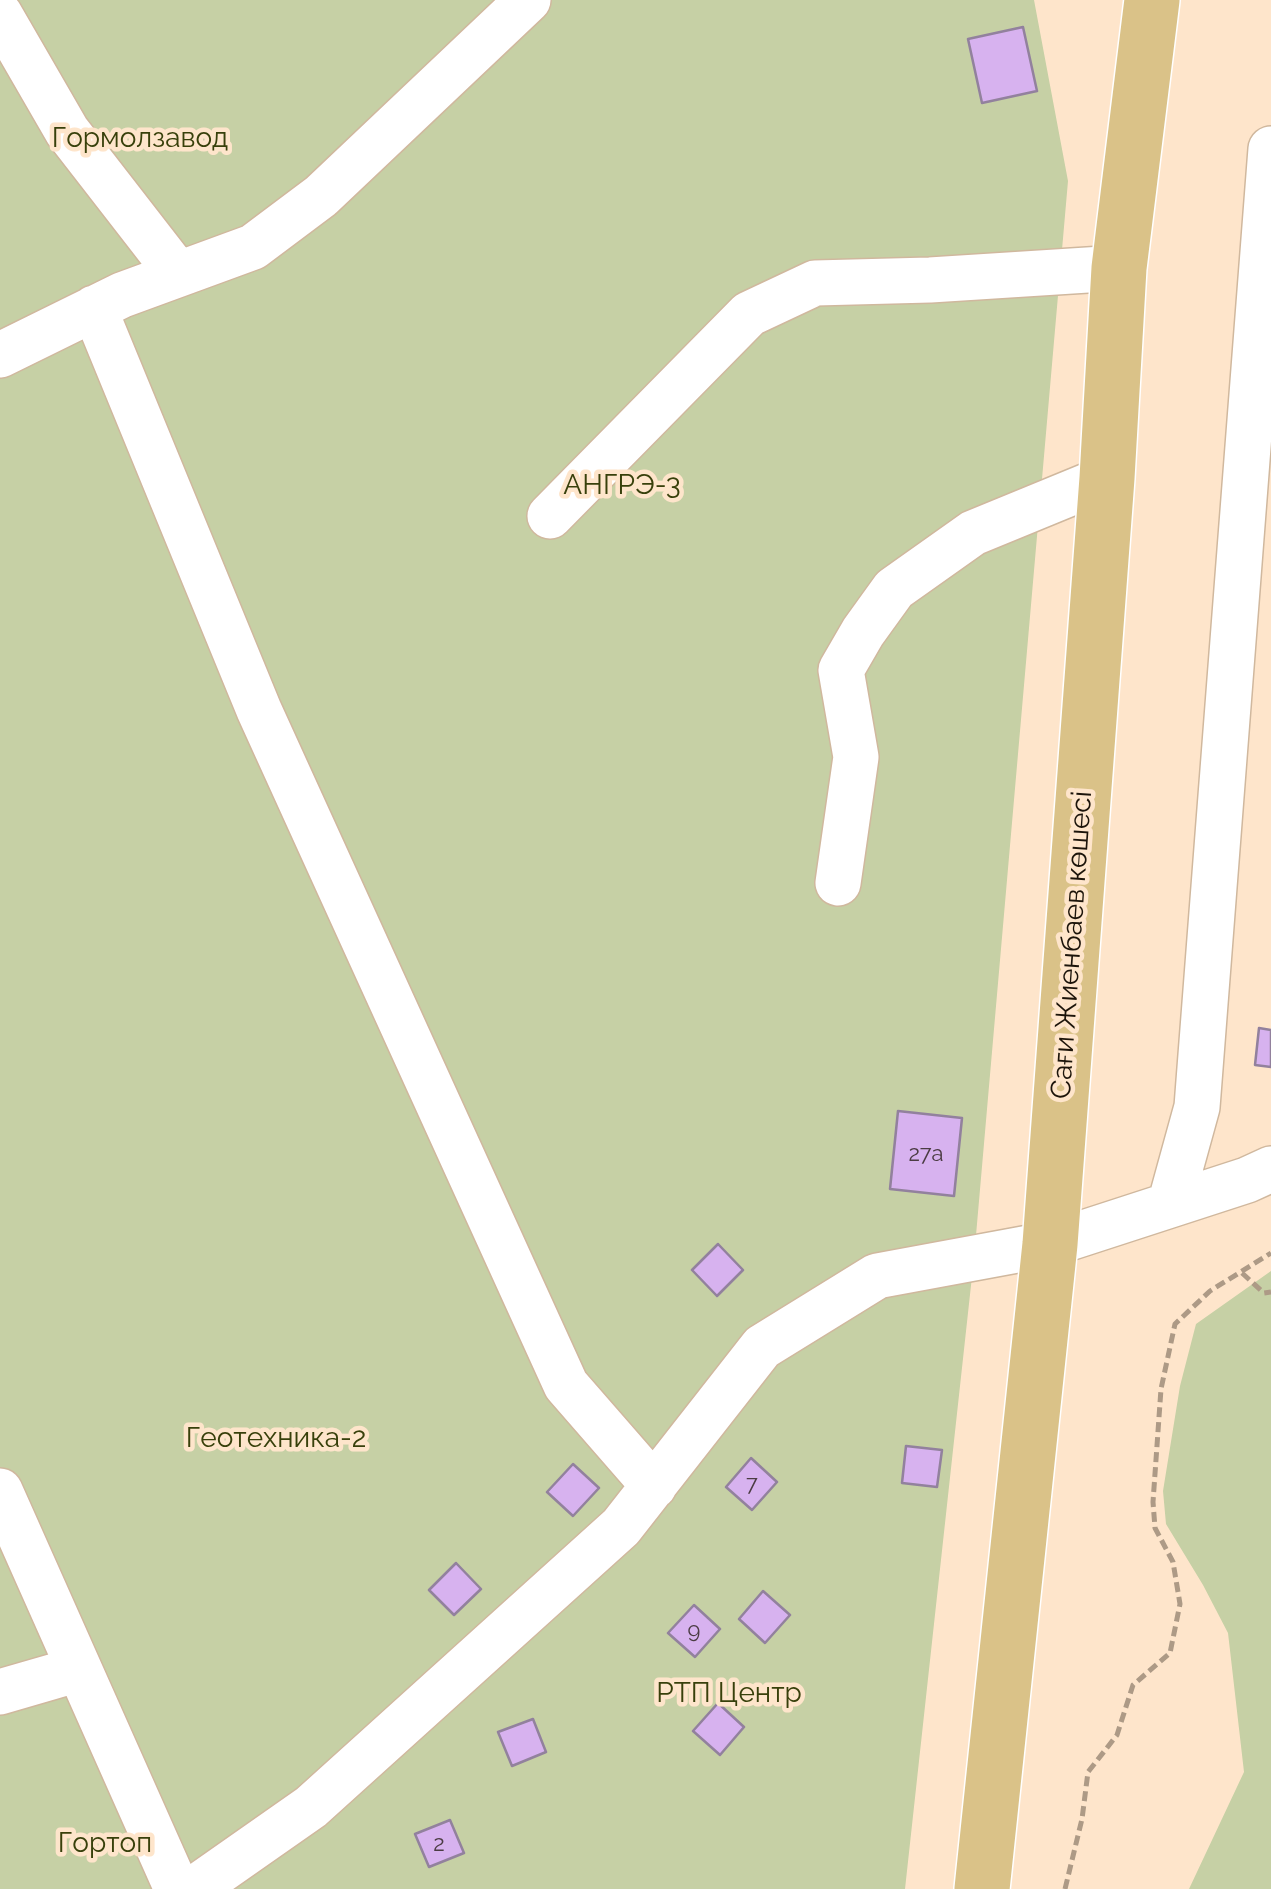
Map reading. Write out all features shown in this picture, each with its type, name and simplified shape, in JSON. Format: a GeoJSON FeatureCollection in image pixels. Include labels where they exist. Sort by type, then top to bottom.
{"type":"FeatureCollection","features":[{"type":"Feature","properties":{"kind":"main road","name":"Сағи Жиенбаев көшесі"},"geometry":{"type":"LineString","coordinates":[[982,1889],[1050,1244],[1119,268],[1152,0]]}},
{"type":"Feature","properties":{"kind":"street"},"geometry":{"type":"LineString","coordinates":[[0,354],[122,295],[253,248],[322,196],[528,0]]}},
{"type":"Feature","properties":{"kind":"street"},"geometry":{"type":"LineString","coordinates":[[0,15],[66,130],[178,274]]}},
{"type":"Feature","properties":{"kind":"street"},"geometry":{"type":"LineString","coordinates":[[1170,1205],[1196,1107],[1260,430],[1271,149]]}},
{"type":"Feature","properties":{"kind":"street"},"geometry":{"type":"LineString","coordinates":[[550,516],[749,314],[815,283],[1119,268]]}},
{"type":"Feature","properties":{"kind":"street"},"geometry":{"type":"LineString","coordinates":[[94,308],[259,710],[566,1386],[654,1486]]}},
{"type":"Feature","properties":{"kind":"street"},"geometry":{"type":"LineString","coordinates":[[838,883],[856,757],[841,670],[863,632],[894,590],[973,533],[1106,478]]}},
{"type":"Feature","properties":{"kind":"street"},"geometry":{"type":"LineString","coordinates":[[194,1889],[310,1807],[621,1527],[762,1347],[876,1276],[1050,1244],[1247,1180],[1271,1168]]}},
{"type":"Feature","properties":{"kind":"street"},"geometry":{"type":"LineString","coordinates":[[0,1491],[177,1889]]}},
{"type":"Feature","properties":{"kind":"street"},"geometry":{"type":"LineString","coordinates":[[0,1692],[79,1669]]}},
{"type":"Feature","properties":{"kind":"path"},"geometry":{"type":"LineString","coordinates":[[1065,1889],[1082,1819],[1088,1772],[1116,1735],[1133,1685],[1170,1654],[1180,1604],[1174,1562],[1155,1528],[1153,1502],[1161,1389],[1175,1324],[1210,1291],[1271,1254]]}},
{"type":"Feature","properties":{"kind":"path"},"geometry":{"type":"LineString","coordinates":[[1241,1272],[1264,1293],[1271,1292]]}},
{"type":"Feature","properties":{"kind":"green space"},"geometry":{"type":"Polygon","coordinates":[[[0,0],[1034,0],[1068,181],[974,1258],[905,1889],[0,1889],[0,0]]]}},
{"type":"Feature","properties":{"kind":"green space"},"geometry":{"type":"Polygon","coordinates":[[[1271,1271],[1271,1889],[1189,1889],[1244,1772],[1228,1633],[1166,1524],[1163,1491],[1180,1386],[1196,1324],[1271,1271]]]}},
{"type":"Feature","properties":{"kind":"building"},"geometry":{"type":"Polygon","coordinates":[[[1023,27],[1037,91],[982,103],[968,39],[1023,27]]]}},
{"type":"Feature","properties":{"kind":"building"},"geometry":{"type":"Polygon","coordinates":[[[1259,1028],[1271,1030],[1271,1067],[1255,1065],[1259,1028]]]}},
{"type":"Feature","properties":{"kind":"building"},"geometry":{"type":"Polygon","coordinates":[[[898,1111],[962,1118],[954,1196],[890,1189],[898,1111]]]}},
{"type":"Feature","properties":{"kind":"building"},"geometry":{"type":"Polygon","coordinates":[[[718,1244],[743,1270],[717,1296],[692,1270],[718,1244]]]}},
{"type":"Feature","properties":{"kind":"building"},"geometry":{"type":"Polygon","coordinates":[[[906,1446],[942,1450],[937,1487],[902,1483],[906,1446]]]}},
{"type":"Feature","properties":{"kind":"building"},"geometry":{"type":"Polygon","coordinates":[[[751,1458],[777,1482],[752,1510],[726,1487],[751,1458]]]}},
{"type":"Feature","properties":{"kind":"building"},"geometry":{"type":"Polygon","coordinates":[[[573,1464],[599,1488],[573,1516],[547,1492],[573,1464]]]}},
{"type":"Feature","properties":{"kind":"building"},"geometry":{"type":"Polygon","coordinates":[[[456,1563],[481,1589],[454,1615],[429,1590],[456,1563]]]}},
{"type":"Feature","properties":{"kind":"building"},"geometry":{"type":"Polygon","coordinates":[[[763,1591],[790,1615],[765,1643],[739,1619],[763,1591]]]}},
{"type":"Feature","properties":{"kind":"building"},"geometry":{"type":"Polygon","coordinates":[[[694,1605],[720,1629],[695,1657],[668,1633],[694,1605]]]}},
{"type":"Feature","properties":{"kind":"building"},"geometry":{"type":"Polygon","coordinates":[[[718,1703],[744,1727],[720,1755],[693,1731],[718,1703]]]}},
{"type":"Feature","properties":{"kind":"building"},"geometry":{"type":"Polygon","coordinates":[[[533,1719],[546,1752],[512,1766],[498,1732],[533,1719]]]}},
{"type":"Feature","properties":{"kind":"building"},"geometry":{"type":"Polygon","coordinates":[[[450,1820],[464,1853],[429,1867],[415,1834],[450,1820]]]}},
{"type":"Feature","properties":{"kind":"park label","name":"Гормолзавод"},"geometry":{"type":"Point","coordinates":[140,139]}},
{"type":"Feature","properties":{"kind":"park label","name":"АНГРЭ-3"},"geometry":{"type":"Point","coordinates":[622,486]}},
{"type":"Feature","properties":{"kind":"park label","name":"Геотехника-2"},"geometry":{"type":"Point","coordinates":[276,1439]}},
{"type":"Feature","properties":{"kind":"park label","name":"РТП Центр"},"geometry":{"type":"Point","coordinates":[729,1694]}},
{"type":"Feature","properties":{"kind":"park label","name":"Гортоп"},"geometry":{"type":"Point","coordinates":[105,1844]}}]}
